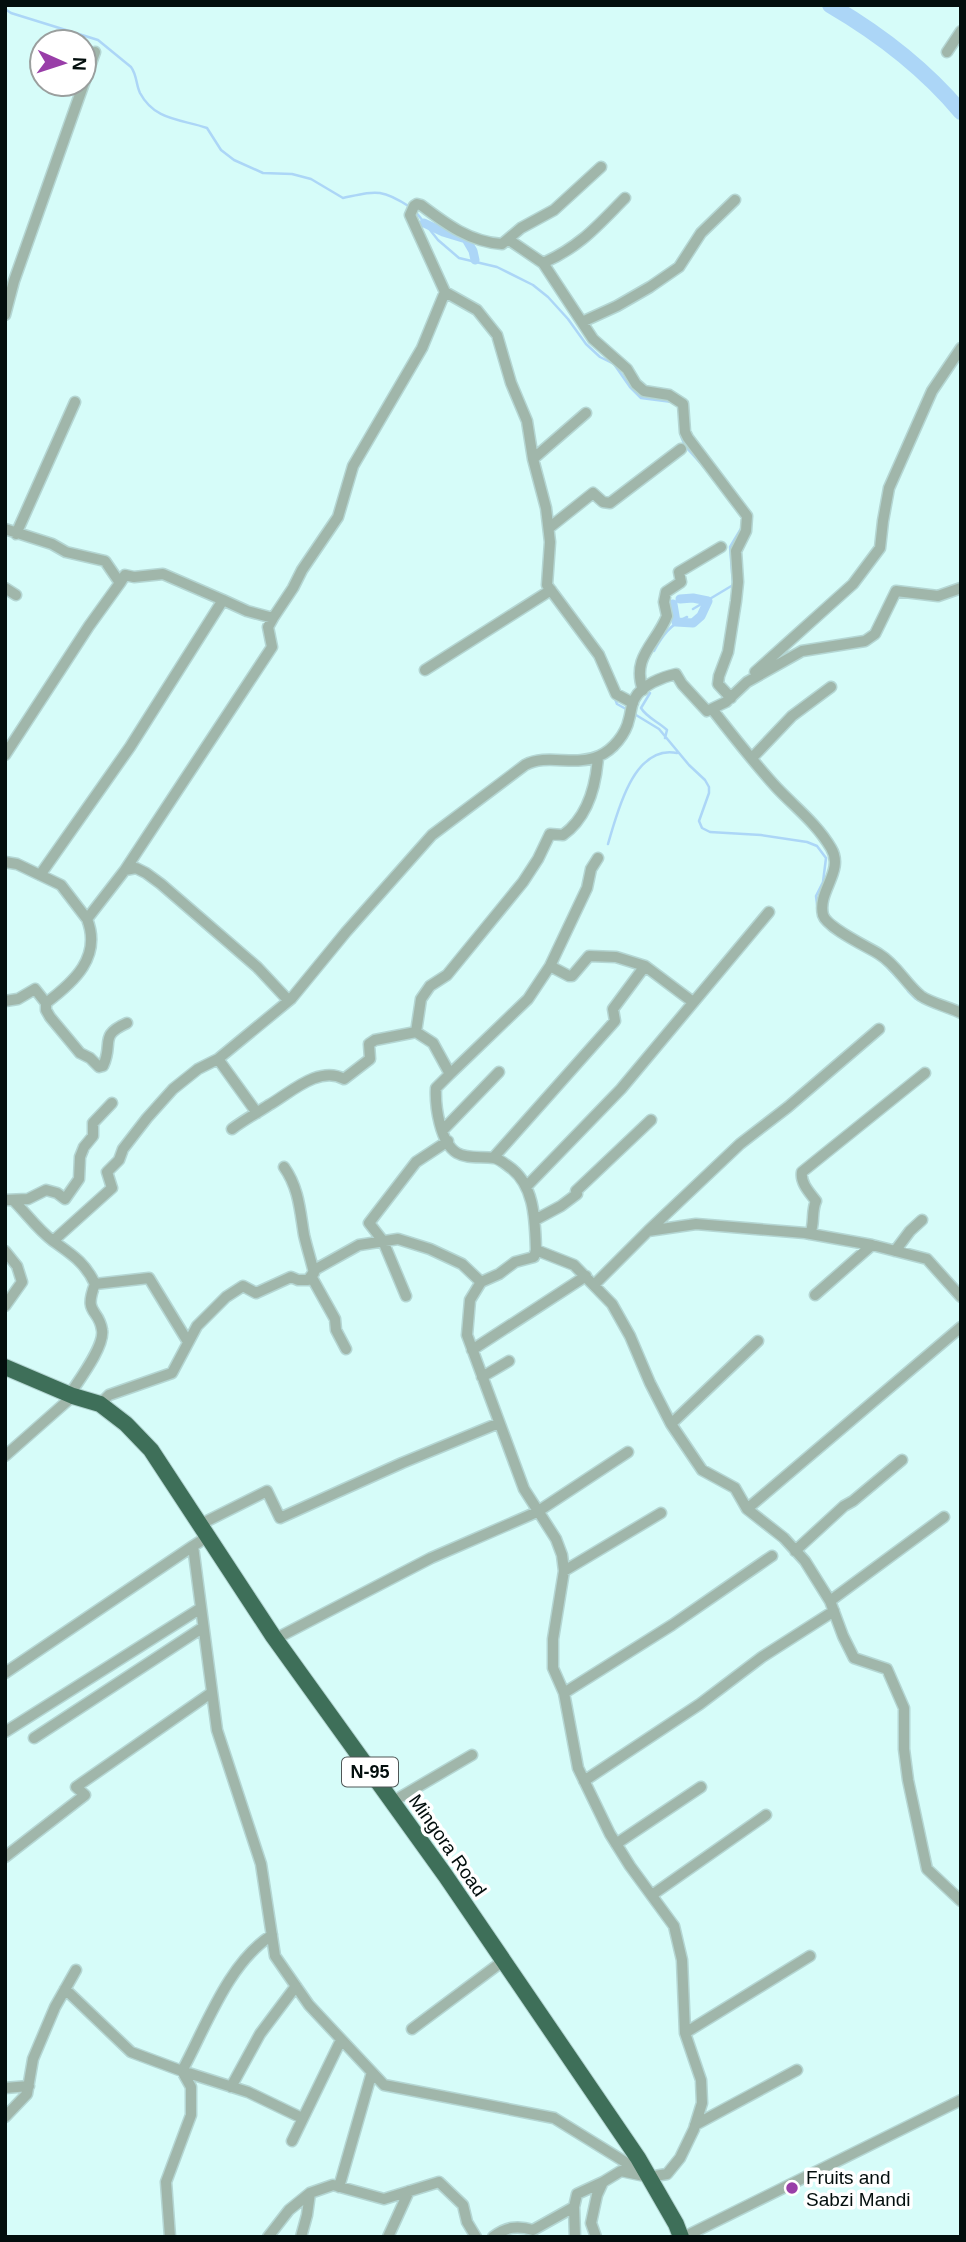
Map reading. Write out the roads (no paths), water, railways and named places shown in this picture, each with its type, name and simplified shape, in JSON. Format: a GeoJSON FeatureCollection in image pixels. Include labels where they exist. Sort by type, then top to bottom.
{"type":"FeatureCollection","features":[{"type":"Feature","properties":{"kind":"highway","name":"Mingora Road"},"geometry":{"type":"LineString","coordinates":[[5,1367],[100,1405],[126,1424],[151,1450],[200,1536],[392,1802],[638,2158],[682,2237]]}},
{"type":"Feature","properties":{"kind":"street"},"geometry":{"type":"LineString","coordinates":[[950,48],[961,31]]}},
{"type":"Feature","properties":{"kind":"street"},"geometry":{"type":"LineString","coordinates":[[5,315],[14,281],[79,98]]}},
{"type":"Feature","properties":{"kind":"street"},"geometry":{"type":"LineString","coordinates":[[601,167],[554,211],[502,244],[458,232],[421,205],[417,204],[412,209],[444,292],[477,310],[497,335],[511,383],[527,421],[533,459],[543,493],[549,528],[547,585],[600,655],[616,694],[633,703]]}},
{"type":"Feature","properties":{"kind":"street"},"geometry":{"type":"LineString","coordinates":[[544,263],[561,256],[583,241],[625,198]]}},
{"type":"Feature","properties":{"kind":"street"},"geometry":{"type":"LineString","coordinates":[[582,322],[650,288],[679,267],[701,233],[735,200]]}},
{"type":"Feature","properties":{"kind":"street"},"geometry":{"type":"LineString","coordinates":[[509,240],[544,263],[597,344],[627,369],[636,384],[644,391],[669,395],[683,404],[688,438],[747,516],[746,531],[736,551],[737,601],[728,652],[718,684],[731,698]]}},
{"type":"Feature","properties":{"kind":"street"},"geometry":{"type":"LineString","coordinates":[[87,919],[125,870],[272,647],[268,627],[272,618],[338,517],[353,466],[422,348],[444,292]]}},
{"type":"Feature","properties":{"kind":"street"},"geometry":{"type":"LineString","coordinates":[[53,1241],[112,1188],[107,1172],[119,1160],[123,1149],[147,1118],[173,1089],[198,1069],[218,1059],[291,999],[432,835],[535,760],[573,762],[598,757],[611,748],[625,730],[635,697],[656,681],[676,674],[707,711],[731,698],[751,676],[853,584],[880,548],[890,488],[932,391],[961,348]]}},
{"type":"Feature","properties":{"kind":"street"},"geometry":{"type":"LineString","coordinates":[[75,402],[10,531],[52,544],[66,552],[105,561],[120,583]]}},
{"type":"Feature","properties":{"kind":"street"},"geometry":{"type":"LineString","coordinates":[[533,459],[586,413]]}},
{"type":"Feature","properties":{"kind":"street"},"geometry":{"type":"LineString","coordinates":[[549,528],[593,493],[603,502],[610,503],[681,449]]}},
{"type":"Feature","properties":{"kind":"street"},"geometry":{"type":"LineString","coordinates":[[643,690],[639,673],[648,648],[667,616],[664,603],[666,592],[681,582],[679,572],[721,547]]}},
{"type":"Feature","properties":{"kind":"street"},"geometry":{"type":"LineString","coordinates":[[5,755],[125,575],[163,575],[247,611],[272,618]]}},
{"type":"Feature","properties":{"kind":"street"},"geometry":{"type":"LineString","coordinates":[[5,588],[16,595]]}},
{"type":"Feature","properties":{"kind":"street"},"geometry":{"type":"LineString","coordinates":[[747,682],[802,651],[865,641],[875,634],[896,591],[938,596],[961,588]]}},
{"type":"Feature","properties":{"kind":"street"},"geometry":{"type":"LineString","coordinates":[[425,670],[551,590]]}},
{"type":"Feature","properties":{"kind":"street"},"geometry":{"type":"LineString","coordinates":[[40,875],[130,747],[223,600]]}},
{"type":"Feature","properties":{"kind":"street"},"geometry":{"type":"LineString","coordinates":[[752,758],[792,716],[831,687]]}},
{"type":"Feature","properties":{"kind":"street"},"geometry":{"type":"LineString","coordinates":[[712,709],[777,788],[813,823],[832,849],[834,871],[823,907],[826,920],[855,942],[888,960],[921,996],[959,1010]]}},
{"type":"Feature","properties":{"kind":"street"},"geometry":{"type":"LineString","coordinates":[[416,1032],[419,1005],[430,986],[447,975],[523,881],[550,834],[563,835],[577,820],[595,787],[598,757]]}},
{"type":"Feature","properties":{"kind":"street"},"geometry":{"type":"LineString","coordinates":[[575,2237],[576,2194],[621,2171],[649,2178],[667,2174],[680,2158],[702,2102],[701,2080],[685,2033],[682,1960],[674,1926],[616,1844],[578,1768],[564,1693],[554,1668],[553,1648],[564,1571],[562,1555],[556,1539],[524,1489],[467,1335],[470,1300],[481,1282],[499,1274],[515,1262],[534,1257],[535,1220],[520,1174],[493,1158],[459,1155],[452,1149],[437,1119],[436,1088],[528,999],[550,966],[587,888],[591,869],[598,858]]}},
{"type":"Feature","properties":{"kind":"street"},"geometry":{"type":"LineString","coordinates":[[5,862],[17,864],[61,885],[87,919],[93,932],[85,966],[68,987],[46,1003]]}},
{"type":"Feature","properties":{"kind":"street"},"geometry":{"type":"LineString","coordinates":[[125,870],[136,868],[146,873],[257,967],[288,1000],[291,999]]}},
{"type":"Feature","properties":{"kind":"street"},"geometry":{"type":"LineString","coordinates":[[526,1187],[621,1089],[769,912]]}},
{"type":"Feature","properties":{"kind":"street"},"geometry":{"type":"LineString","coordinates":[[550,966],[564,975],[572,976],[589,956],[616,957],[645,965],[693,1002]]}},
{"type":"Feature","properties":{"kind":"street"},"geometry":{"type":"LineString","coordinates":[[493,1158],[615,1021],[613,1009],[645,965]]}},
{"type":"Feature","properties":{"kind":"street"},"geometry":{"type":"LineString","coordinates":[[5,1001],[18,999],[35,989],[46,1003],[50,1017],[79,1053],[90,1058],[99,1067],[103,1066],[107,1059],[112,1030],[127,1023]]}},
{"type":"Feature","properties":{"kind":"street"},"geometry":{"type":"LineString","coordinates":[[472,1350],[590,1281],[648,1231],[740,1144],[789,1107],[879,1029]]}},
{"type":"Feature","properties":{"kind":"street"},"geometry":{"type":"LineString","coordinates":[[232,1129],[302,1083],[330,1076],[344,1079],[370,1059],[369,1044],[375,1040],[416,1032],[433,1043],[450,1074]]}},
{"type":"Feature","properties":{"kind":"street"},"geometry":{"type":"LineString","coordinates":[[218,1059],[257,1113]]}},
{"type":"Feature","properties":{"kind":"street"},"geometry":{"type":"LineString","coordinates":[[443,1130],[499,1072]]}},
{"type":"Feature","properties":{"kind":"street"},"geometry":{"type":"LineString","coordinates":[[810,1234],[814,1225],[813,1207],[816,1201],[803,1182],[802,1172],[925,1073]]}},
{"type":"Feature","properties":{"kind":"street"},"geometry":{"type":"LineString","coordinates":[[65,1199],[79,1179],[80,1157],[93,1136],[93,1122],[112,1103]]}},
{"type":"Feature","properties":{"kind":"street"},"geometry":{"type":"LineString","coordinates":[[535,1220],[578,1194],[576,1191],[651,1119]]}},
{"type":"Feature","properties":{"kind":"street"},"geometry":{"type":"LineString","coordinates":[[406,1296],[383,1241],[369,1223],[416,1162],[448,1142]]}},
{"type":"Feature","properties":{"kind":"street"},"geometry":{"type":"LineString","coordinates":[[284,1167],[292,1178],[297,1195],[313,1274],[346,1349]]}},
{"type":"Feature","properties":{"kind":"street"},"geometry":{"type":"LineString","coordinates":[[9,1200],[28,1199],[46,1190],[65,1199],[79,1217]]}},
{"type":"Feature","properties":{"kind":"street"},"geometry":{"type":"LineString","coordinates":[[5,1456],[72,1395],[102,1341],[102,1330],[92,1311],[90,1300],[95,1284],[91,1275],[72,1253],[53,1241],[9,1200]]}},
{"type":"Feature","properties":{"kind":"street"},"geometry":{"type":"LineString","coordinates":[[895,1251],[922,1220]]}},
{"type":"Feature","properties":{"kind":"street"},"geometry":{"type":"LineString","coordinates":[[648,1231],[696,1224],[810,1234],[872,1245],[927,1259],[961,1297]]}},
{"type":"Feature","properties":{"kind":"street"},"geometry":{"type":"LineString","coordinates":[[100,1405],[109,1395],[172,1373],[197,1325],[226,1297],[243,1286],[256,1293],[291,1277],[304,1280],[322,1266],[359,1245],[398,1239],[430,1249],[462,1264],[481,1282]]}},
{"type":"Feature","properties":{"kind":"street"},"geometry":{"type":"LineString","coordinates":[[815,1295],[872,1245]]}},
{"type":"Feature","properties":{"kind":"street"},"geometry":{"type":"LineString","coordinates":[[536,1250],[574,1265],[612,1304],[671,1424],[702,1470],[735,1488],[747,1509],[783,1538],[805,1561],[832,1606],[854,1658],[887,1670],[904,1708],[904,1749],[908,1780],[927,1869],[961,1901]]}},
{"type":"Feature","properties":{"kind":"street"},"geometry":{"type":"LineString","coordinates":[[5,1251],[17,1266],[22,1282],[5,1306]]}},
{"type":"Feature","properties":{"kind":"street"},"geometry":{"type":"LineString","coordinates":[[95,1284],[149,1278],[188,1342]]}},
{"type":"Feature","properties":{"kind":"street"},"geometry":{"type":"LineString","coordinates":[[747,1509],[961,1327]]}},
{"type":"Feature","properties":{"kind":"street"},"geometry":{"type":"LineString","coordinates":[[671,1424],[758,1341]]}},
{"type":"Feature","properties":{"kind":"street"},"geometry":{"type":"LineString","coordinates":[[482,1377],[509,1361]]}},
{"type":"Feature","properties":{"kind":"street"},"geometry":{"type":"LineString","coordinates":[[5,1673],[267,1490],[280,1518],[499,1423]]}},
{"type":"Feature","properties":{"kind":"street"},"geometry":{"type":"LineString","coordinates":[[275,1639],[431,1558],[537,1512],[628,1452]]}},
{"type":"Feature","properties":{"kind":"street"},"geometry":{"type":"LineString","coordinates":[[795,1551],[844,1506],[853,1502],[902,1461]]}},
{"type":"Feature","properties":{"kind":"street"},"geometry":{"type":"LineString","coordinates":[[564,1571],[661,1513]]}},
{"type":"Feature","properties":{"kind":"street"},"geometry":{"type":"LineString","coordinates":[[584,1781],[700,1704],[832,1606],[944,1517]]}},
{"type":"Feature","properties":{"kind":"street"},"geometry":{"type":"LineString","coordinates":[[200,1536],[202,1628],[216,1730],[261,1864],[275,1956],[309,2005],[384,2085],[554,2118],[649,2178]]}},
{"type":"Feature","properties":{"kind":"street"},"geometry":{"type":"LineString","coordinates":[[564,1693],[772,1556]]}},
{"type":"Feature","properties":{"kind":"street"},"geometry":{"type":"LineString","coordinates":[[5,1732],[201,1608]]}},
{"type":"Feature","properties":{"kind":"street"},"geometry":{"type":"LineString","coordinates":[[33,1738],[202,1628]]}},
{"type":"Feature","properties":{"kind":"street"},"geometry":{"type":"LineString","coordinates":[[5,1857],[85,1795],[76,1787],[211,1693]]}},
{"type":"Feature","properties":{"kind":"street"},"geometry":{"type":"LineString","coordinates":[[392,1802],[472,1755]]}},
{"type":"Feature","properties":{"kind":"street"},"geometry":{"type":"LineString","coordinates":[[616,1844],[701,1787]]}},
{"type":"Feature","properties":{"kind":"street"},"geometry":{"type":"LineString","coordinates":[[652,1895],[766,1815]]}},
{"type":"Feature","properties":{"kind":"street"},"geometry":{"type":"LineString","coordinates":[[182,2071],[206,2021],[238,1966],[255,1947],[272,1936]]}},
{"type":"Feature","properties":{"kind":"street"},"geometry":{"type":"LineString","coordinates":[[685,2033],[810,1956]]}},
{"type":"Feature","properties":{"kind":"street"},"geometry":{"type":"LineString","coordinates":[[412,2029],[503,1961]]}},
{"type":"Feature","properties":{"kind":"street"},"geometry":{"type":"LineString","coordinates":[[5,2117],[27,2094],[33,2059],[55,2007],[76,1970]]}},
{"type":"Feature","properties":{"kind":"street"},"geometry":{"type":"LineString","coordinates":[[232,2087],[260,2034],[296,1986]]}},
{"type":"Feature","properties":{"kind":"street"},"geometry":{"type":"LineString","coordinates":[[65,1989],[131,2052],[248,2092],[302,2118]]}},
{"type":"Feature","properties":{"kind":"street"},"geometry":{"type":"LineString","coordinates":[[292,2141],[341,2040]]}},
{"type":"Feature","properties":{"kind":"street"},"geometry":{"type":"LineString","coordinates":[[695,2125],[797,2070]]}},
{"type":"Feature","properties":{"kind":"street"},"geometry":{"type":"LineString","coordinates":[[170,2237],[166,2182],[191,2115],[191,2087],[182,2071]]}},
{"type":"Feature","properties":{"kind":"street"},"geometry":{"type":"LineString","coordinates":[[339,2187],[372,2072]]}},
{"type":"Feature","properties":{"kind":"street"},"geometry":{"type":"LineString","coordinates":[[5,2088],[29,2086]]}},
{"type":"Feature","properties":{"kind":"street"},"geometry":{"type":"LineString","coordinates":[[682,2237],[961,2101]]}},
{"type":"Feature","properties":{"kind":"street"},"geometry":{"type":"LineString","coordinates":[[268,2237],[289,2210],[310,2193],[332,2185],[384,2199],[439,2182],[463,2204],[467,2222],[476,2237]]}},
{"type":"Feature","properties":{"kind":"street"},"geometry":{"type":"LineString","coordinates":[[596,2237],[592,2223],[597,2195],[603,2182]]}},
{"type":"Feature","properties":{"kind":"street"},"geometry":{"type":"LineString","coordinates":[[388,2237],[409,2191]]}},
{"type":"Feature","properties":{"kind":"street"},"geometry":{"type":"LineString","coordinates":[[301,2237],[310,2193]]}},
{"type":"Feature","properties":{"kind":"street"},"geometry":{"type":"LineString","coordinates":[[493,2237],[504,2228],[521,2226],[533,2230],[574,2207]]}},
{"type":"Feature","properties":{"kind":"waterway"},"geometry":{"type":"LineString","coordinates":[[830,5],[866,27],[900,53],[932,81],[961,112]]}},
{"type":"Feature","properties":{"kind":"waterway"},"geometry":{"type":"LineString","coordinates":[[5,9],[98,40],[131,67],[140,93],[153,109],[169,118],[207,128],[221,150],[234,160],[263,173],[292,174],[311,179],[343,198],[378,193],[410,207]]}},
{"type":"Feature","properties":{"kind":"waterway"},"geometry":{"type":"LineString","coordinates":[[415,211],[438,240],[459,258],[497,267],[533,285],[548,297],[586,344],[600,357],[614,364],[641,398],[672,402]]}},
{"type":"Feature","properties":{"kind":"waterway"},"geometry":{"type":"LineString","coordinates":[[424,223],[466,239],[475,260]]}},
{"type":"Feature","properties":{"kind":"waterway"},"geometry":{"type":"LineString","coordinates":[[681,436],[685,446],[704,467]]}},
{"type":"Feature","properties":{"kind":"waterway"},"geometry":{"type":"LineString","coordinates":[[693,609],[733,585],[730,547],[742,527]]}},
{"type":"Feature","properties":{"kind":"waterway"},"geometry":{"type":"LineString","coordinates":[[673,604],[676,622],[693,623],[701,616],[708,601],[680,599]]}},
{"type":"Feature","properties":{"kind":"waterway"},"geometry":{"type":"LineString","coordinates":[[654,651],[668,631],[687,617]]}},
{"type":"Feature","properties":{"kind":"waterway"},"geometry":{"type":"LineString","coordinates":[[650,693],[641,708],[646,715],[667,730],[665,738]]}},
{"type":"Feature","properties":{"kind":"waterway"},"geometry":{"type":"LineString","coordinates":[[614,696],[617,704],[626,709]]}},
{"type":"Feature","properties":{"kind":"waterway"},"geometry":{"type":"LineString","coordinates":[[636,715],[659,729],[705,780],[709,793],[699,821],[702,828],[710,832],[761,835],[817,846],[826,858],[823,882],[816,896],[818,912]]}},
{"type":"Feature","properties":{"kind":"waterway"},"geometry":{"type":"LineString","coordinates":[[608,844],[622,800],[638,770],[649,759],[662,753],[677,753]]}},
{"type":"Feature","properties":{"kind":"waterway"},"geometry":{"type":"LineString","coordinates":[[885,965],[897,978]]}},
{"type":"Feature","properties":{"kind":"waterway"},"geometry":{"type":"LineString","coordinates":[[908,991],[922,1002]]}},
{"type":"Feature","properties":{"kind":"place","name":"Fruits and Sabzi Mandi"},"geometry":{"type":"Point","coordinates":[792,2188]}}]}
